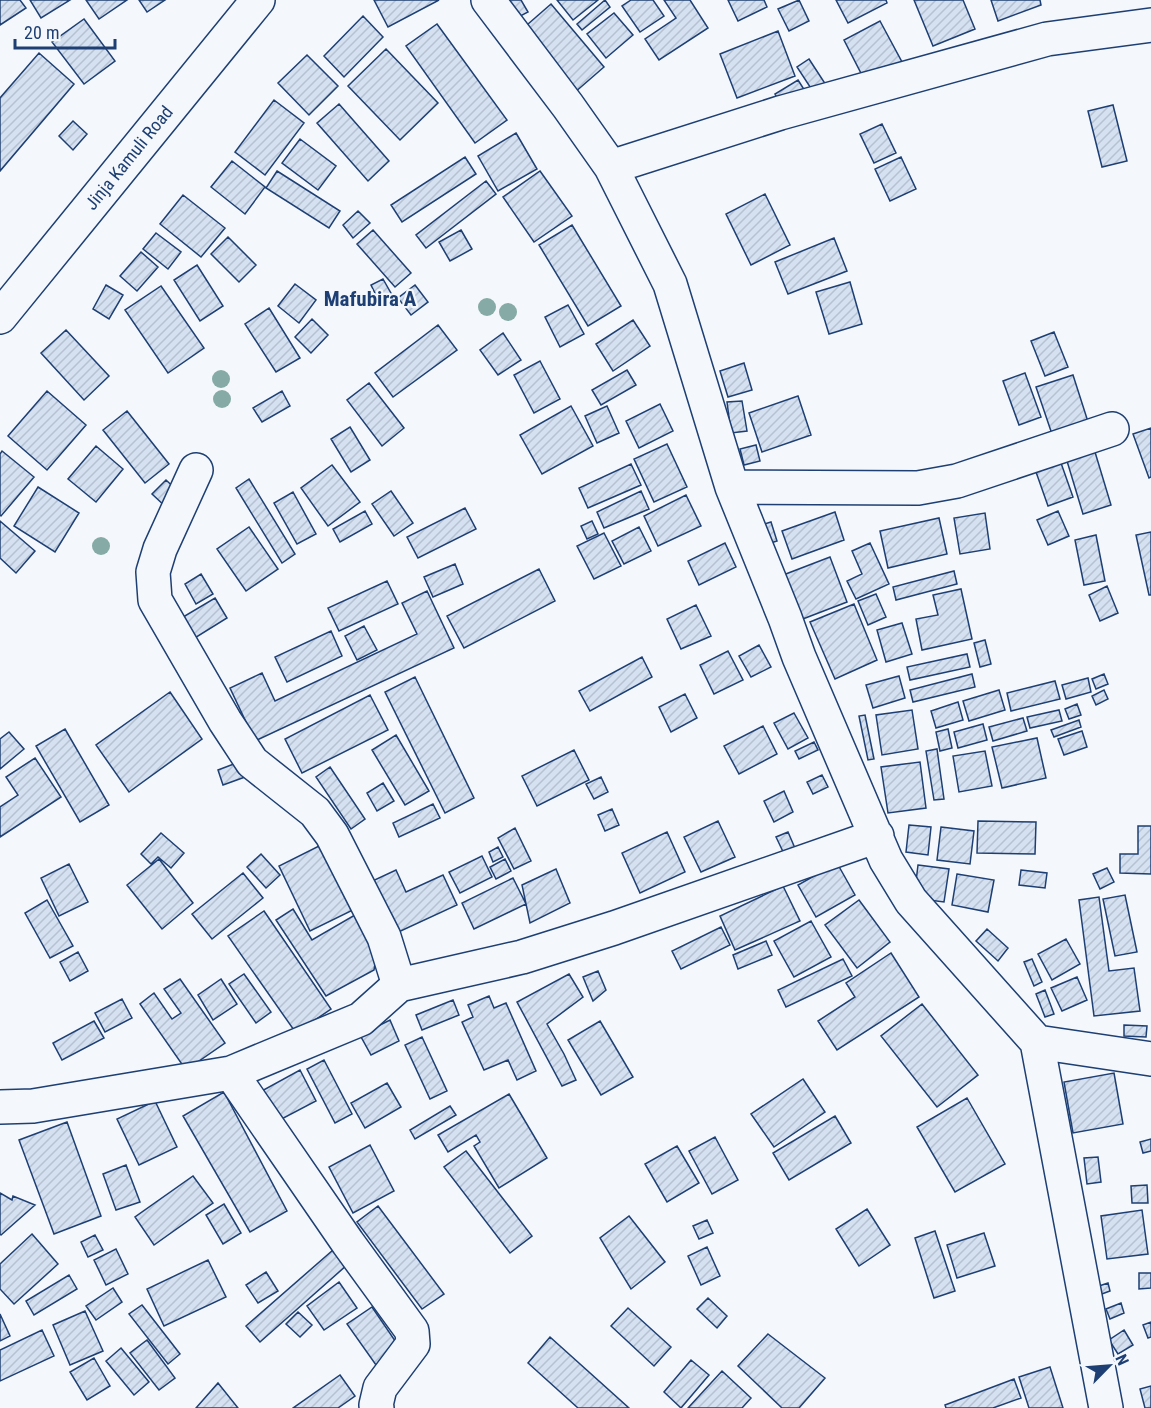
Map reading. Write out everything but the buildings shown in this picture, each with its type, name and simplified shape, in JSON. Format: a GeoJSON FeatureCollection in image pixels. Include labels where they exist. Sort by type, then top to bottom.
{"type":"FeatureCollection","features":[{"type":"Feature","properties":{"kind":"street","name":"Jinja Kamuli Road"},"geometry":{"type":"LineString","coordinates":[[0,317],[258,0]]}},
{"type":"Feature","properties":{"kind":"street"},"geometry":{"type":"LineString","coordinates":[[488,0],[611,167],[670,284],[732,488],[799,657],[886,860],[910,901],[1037,1042],[1106,1408]]}},
{"type":"Feature","properties":{"kind":"street"},"geometry":{"type":"LineString","coordinates":[[611,167],[780,113],[1047,39],[1151,25]]}},
{"type":"Feature","properties":{"kind":"street"},"geometry":{"type":"LineString","coordinates":[[732,488],[918,488],[957,481],[1112,429]]}},
{"type":"Feature","properties":{"kind":"street"},"geometry":{"type":"LineString","coordinates":[[196,470],[160,549],[153,572],[155,600],[225,721],[252,762],[315,812],[332,835],[384,937],[399,985]]}},
{"type":"Feature","properties":{"kind":"street"},"geometry":{"type":"LineString","coordinates":[[0,1107],[33,1106],[231,1073],[361,1019],[399,985],[522,957],[614,928],[877,836]]}},
{"type":"Feature","properties":{"kind":"street"},"geometry":{"type":"LineString","coordinates":[[1037,1042],[1151,1059]]}},
{"type":"Feature","properties":{"kind":"street"},"geometry":{"type":"LineString","coordinates":[[231,1073],[348,1243],[412,1331],[413,1344],[380,1388],[377,1408]]}},
{"type":"Feature","properties":{"kind":"district","name":"Mafubira A"},"geometry":{"type":"Point","coordinates":[370,299]}}]}
